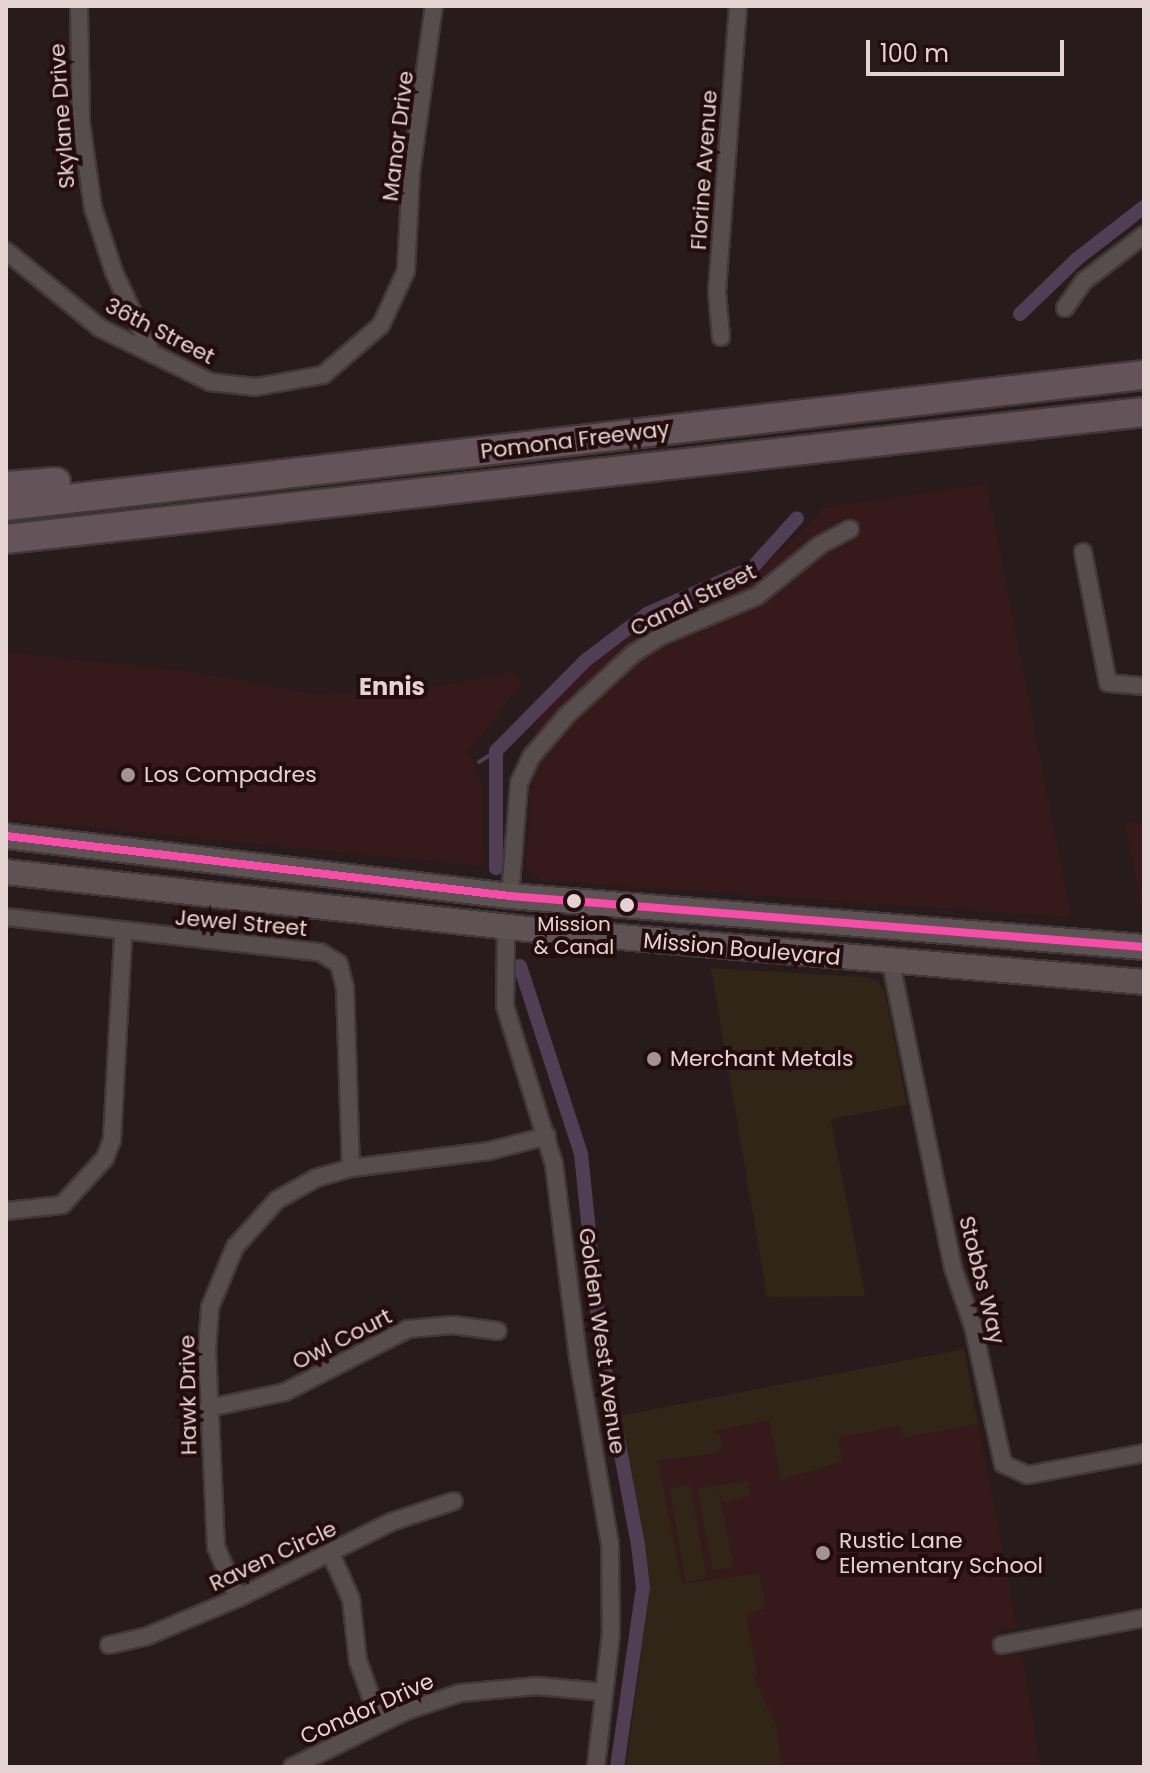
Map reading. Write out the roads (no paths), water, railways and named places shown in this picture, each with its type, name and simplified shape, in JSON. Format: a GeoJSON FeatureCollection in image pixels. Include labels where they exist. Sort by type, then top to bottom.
{"type":"FeatureCollection","features":[{"type":"Feature","properties":{"kind":"highway","name":"Pomona Freeway"},"geometry":{"type":"LineString","coordinates":[[6,506],[1144,375]]}},
{"type":"Feature","properties":{"kind":"highway","name":"Pomona Freeway"},"geometry":{"type":"LineString","coordinates":[[6,539],[1144,412]]}},
{"type":"Feature","properties":{"kind":"highway"},"geometry":{"type":"LineString","coordinates":[[6,486],[64,481],[136,490]]}},
{"type":"Feature","properties":{"kind":"highway"},"geometry":{"type":"LineString","coordinates":[[6,549],[127,525]]}},
{"type":"Feature","properties":{"kind":"main road","name":"Mission Boulevard"},"geometry":{"type":"LineString","coordinates":[[6,836],[510,896],[1144,947]]}},
{"type":"Feature","properties":{"kind":"main road","name":"Mission Boulevard"},"geometry":{"type":"LineString","coordinates":[[6,872],[506,927],[891,963],[1144,982]]}},
{"type":"Feature","properties":{"kind":"main road"},"geometry":{"type":"LineString","coordinates":[[506,927],[510,896]]}},
{"type":"Feature","properties":{"kind":"street","name":"Skylane Drive"},"geometry":{"type":"LineString","coordinates":[[79,6],[81,122],[93,208],[114,272],[152,354]]}},
{"type":"Feature","properties":{"kind":"street","name":"Manor Drive"},"geometry":{"type":"LineString","coordinates":[[406,271],[411,173],[434,6]]}},
{"type":"Feature","properties":{"kind":"street","name":"Florine Avenue"},"geometry":{"type":"LineString","coordinates":[[721,337],[717,292],[738,6]]}},
{"type":"Feature","properties":{"kind":"street"},"geometry":{"type":"LineString","coordinates":[[1065,308],[1084,281],[1144,235]]}},
{"type":"Feature","properties":{"kind":"street","name":"36th Street"},"geometry":{"type":"LineString","coordinates":[[6,251],[77,312],[152,354],[224,386],[278,386],[317,378],[346,359],[381,325],[406,271]]}},
{"type":"Feature","properties":{"kind":"street","name":"Canal Street"},"geometry":{"type":"LineString","coordinates":[[510,896],[519,783],[544,740],[634,653],[661,636],[757,596],[820,545],[850,529]]}},
{"type":"Feature","properties":{"kind":"street"},"geometry":{"type":"LineString","coordinates":[[1083,552],[1108,683],[1144,686]]}},
{"type":"Feature","properties":{"kind":"street","name":"Jewel Street"},"geometry":{"type":"LineString","coordinates":[[6,917],[123,934],[320,952],[339,964],[345,988],[351,1168]]}},
{"type":"Feature","properties":{"kind":"street","name":"Golden West Avenue"},"geometry":{"type":"LineString","coordinates":[[506,927],[505,1006],[547,1136],[610,1544],[613,1603],[596,1767]]}},
{"type":"Feature","properties":{"kind":"street"},"geometry":{"type":"LineString","coordinates":[[6,1211],[62,1205],[105,1158],[112,1140],[123,934]]}},
{"type":"Feature","properties":{"kind":"street","name":"Stobbs Way"},"geometry":{"type":"LineString","coordinates":[[891,963],[953,1268],[973,1326],[1003,1464],[1028,1475],[1144,1453]]}},
{"type":"Feature","properties":{"kind":"street","name":"Hawk Drive"},"geometry":{"type":"LineString","coordinates":[[238,1598],[216,1547],[208,1408],[210,1307],[235,1247],[277,1200],[316,1178],[351,1168],[489,1151],[547,1136]]}},
{"type":"Feature","properties":{"kind":"street","name":"Owl Court"},"geometry":{"type":"LineString","coordinates":[[208,1408],[285,1392],[408,1329],[453,1325],[498,1331]]}},
{"type":"Feature","properties":{"kind":"street","name":"Raven Circle"},"geometry":{"type":"LineString","coordinates":[[109,1645],[145,1637],[238,1598],[420,1509],[454,1501]]}},
{"type":"Feature","properties":{"kind":"street"},"geometry":{"type":"LineString","coordinates":[[331,1554],[351,1599],[358,1661],[380,1722]]}},
{"type":"Feature","properties":{"kind":"street"},"geometry":{"type":"LineString","coordinates":[[1002,1645],[1144,1618]]}},
{"type":"Feature","properties":{"kind":"street","name":"Condor Drive"},"geometry":{"type":"LineString","coordinates":[[292,1767],[380,1722],[431,1701],[487,1689],[537,1686],[603,1692]]}},
{"type":"Feature","properties":{"kind":"waterway"},"geometry":{"type":"LineString","coordinates":[[1020,314],[1077,259],[1144,207]]}},
{"type":"Feature","properties":{"kind":"waterway"},"geometry":{"type":"LineString","coordinates":[[496,868],[496,751],[586,660],[647,614],[752,568],[797,518]]}},
{"type":"Feature","properties":{"kind":"waterway"},"geometry":{"type":"LineString","coordinates":[[479,762],[496,751]]}},
{"type":"Feature","properties":{"kind":"waterway"},"geometry":{"type":"LineString","coordinates":[[520,966],[581,1154],[601,1349],[638,1545],[643,1587],[617,1767]]}},
{"type":"Feature","properties":{"kind":"place","name":"Los Compadres"},"geometry":{"type":"Point","coordinates":[128,775]}},
{"type":"Feature","properties":{"kind":"place","name":"Mission & Canal"},"geometry":{"type":"Point","coordinates":[574,901]}},
{"type":"Feature","properties":{"kind":"place","name":"Merchant Metals"},"geometry":{"type":"Point","coordinates":[654,1059]}},
{"type":"Feature","properties":{"kind":"place","name":"Rustic Lane Elementary School"},"geometry":{"type":"Point","coordinates":[823,1553]}},
{"type":"Feature","properties":{"kind":"district","name":"Ennis"},"geometry":{"type":"Point","coordinates":[392,687]}}]}
